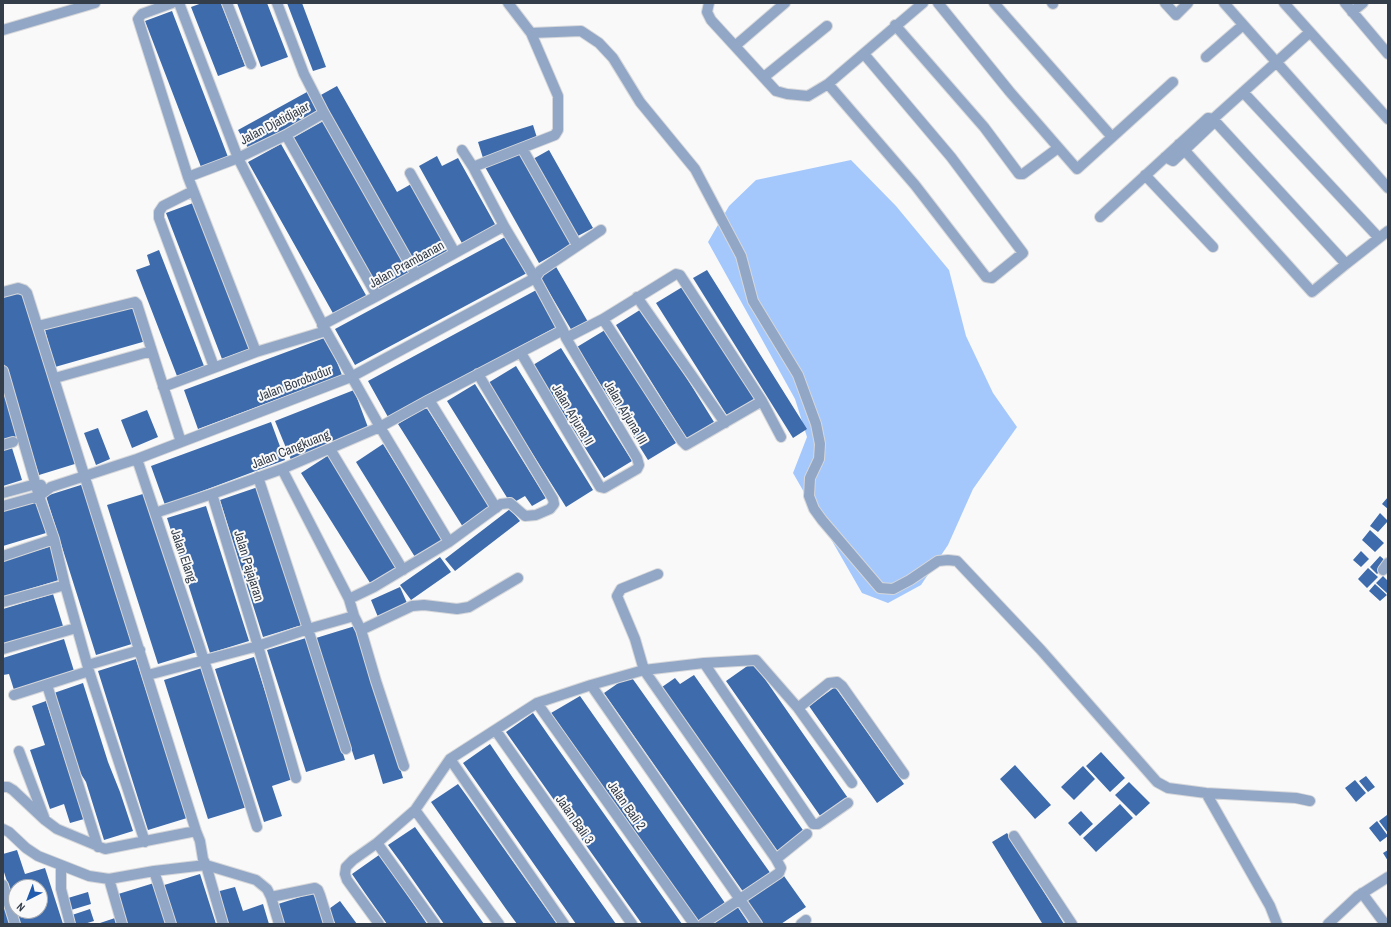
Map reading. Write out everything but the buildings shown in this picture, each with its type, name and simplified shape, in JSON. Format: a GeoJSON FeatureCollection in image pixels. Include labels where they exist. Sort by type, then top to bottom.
{"type":"FeatureCollection","features":[{"type":"Feature","properties":{"kind":"street"},"geometry":{"type":"LineString","coordinates":[[3,30],[95,3]]}},
{"type":"Feature","properties":{"kind":"street"},"geometry":{"type":"LineString","coordinates":[[172,3],[142,14],[138,19],[188,177],[256,352]]}},
{"type":"Feature","properties":{"kind":"street"},"geometry":{"type":"LineString","coordinates":[[179,3],[238,158],[324,328],[380,427],[449,542]]}},
{"type":"Feature","properties":{"kind":"street"},"geometry":{"type":"LineString","coordinates":[[227,3],[251,64]]}},
{"type":"Feature","properties":{"kind":"street"},"geometry":{"type":"LineString","coordinates":[[277,3],[304,74],[324,113],[416,275]]}},
{"type":"Feature","properties":{"kind":"street"},"geometry":{"type":"LineString","coordinates":[[473,167],[555,135],[558,130],[558,96],[531,32],[508,3]]}},
{"type":"Feature","properties":{"kind":"street"},"geometry":{"type":"LineString","coordinates":[[709,3],[707,12],[709,16],[776,90],[787,94],[808,96],[828,84],[923,3]]}},
{"type":"Feature","properties":{"kind":"street"},"geometry":{"type":"LineString","coordinates":[[735,46],[784,3]]}},
{"type":"Feature","properties":{"kind":"street"},"geometry":{"type":"LineString","coordinates":[[938,3],[1077,169],[1173,82]]}},
{"type":"Feature","properties":{"kind":"street"},"geometry":{"type":"LineString","coordinates":[[994,3],[1112,137]]}},
{"type":"Feature","properties":{"kind":"street"},"geometry":{"type":"LineString","coordinates":[[1165,3],[1176,15],[1188,3]]}},
{"type":"Feature","properties":{"kind":"street"},"geometry":{"type":"LineString","coordinates":[[1224,3],[1388,188]]}},
{"type":"Feature","properties":{"kind":"street"},"geometry":{"type":"LineString","coordinates":[[1284,3],[1388,119]]}},
{"type":"Feature","properties":{"kind":"street"},"geometry":{"type":"LineString","coordinates":[[1345,3],[1388,54]]}},
{"type":"Feature","properties":{"kind":"street"},"geometry":{"type":"LineString","coordinates":[[1352,12],[1363,3]]}},
{"type":"Feature","properties":{"kind":"street"},"geometry":{"type":"LineString","coordinates":[[1206,57],[1243,25]]}},
{"type":"Feature","properties":{"kind":"street"},"geometry":{"type":"LineString","coordinates":[[764,77],[827,26]]}},
{"type":"Feature","properties":{"kind":"street"},"geometry":{"type":"LineString","coordinates":[[895,26],[984,127],[1019,174],[1023,174],[1058,148]]}},
{"type":"Feature","properties":{"kind":"street"},"geometry":{"type":"LineString","coordinates":[[531,32],[581,31],[599,43],[613,58],[640,102],[695,169],[741,256],[753,301],[798,374],[816,424],[820,444],[818,459],[810,478],[808,496],[814,509],[822,520],[880,588],[893,589],[938,562],[948,560],[957,561],[1041,650],[1157,782],[1168,788],[1206,793],[1296,798],[1310,801]]}},
{"type":"Feature","properties":{"kind":"street"},"geometry":{"type":"LineString","coordinates":[[1100,216],[1165,157],[1173,161],[1182,147],[1212,125],[1213,119],[1310,32]]}},
{"type":"Feature","properties":{"kind":"street"},"geometry":{"type":"LineString","coordinates":[[828,84],[915,185],[986,277],[992,278],[1023,253],[950,157],[864,54]]}},
{"type":"Feature","properties":{"kind":"street"},"geometry":{"type":"LineString","coordinates":[[1243,92],[1379,238]]}},
{"type":"Feature","properties":{"kind":"street","name":"Jalan Djatidjajar"},"geometry":{"type":"LineString","coordinates":[[188,177],[238,158],[286,135],[324,113]]}},
{"type":"Feature","properties":{"kind":"street"},"geometry":{"type":"LineString","coordinates":[[1213,119],[1346,264]]}},
{"type":"Feature","properties":{"kind":"street"},"geometry":{"type":"LineString","coordinates":[[286,135],[377,296]]}},
{"type":"Feature","properties":{"kind":"street"},"geometry":{"type":"LineString","coordinates":[[1182,147],[1312,292],[1388,231]]}},
{"type":"Feature","properties":{"kind":"street"},"geometry":{"type":"LineString","coordinates":[[522,148],[576,245]]}},
{"type":"Feature","properties":{"kind":"street"},"geometry":{"type":"LineString","coordinates":[[462,150],[535,278],[564,334]]}},
{"type":"Feature","properties":{"kind":"street"},"geometry":{"type":"LineString","coordinates":[[410,173],[455,253]]}},
{"type":"Feature","properties":{"kind":"street"},"geometry":{"type":"LineString","coordinates":[[1146,175],[1213,247]]}},
{"type":"Feature","properties":{"kind":"street"},"geometry":{"type":"LineString","coordinates":[[193,191],[164,206],[159,212],[159,218],[214,367]]}},
{"type":"Feature","properties":{"kind":"street","name":"Jalan Prambanan"},"geometry":{"type":"LineString","coordinates":[[163,387],[214,367],[324,328],[377,296],[504,226]]}},
{"type":"Feature","properties":{"kind":"street","name":"Jalan Borobudur"},"geometry":{"type":"LineString","coordinates":[[51,486],[137,459],[351,377],[535,278],[540,271],[576,245],[601,230]]}},
{"type":"Feature","properties":{"kind":"street","name":"Jalan Cangkuang"},"geometry":{"type":"LineString","coordinates":[[155,513],[282,469],[380,427],[520,353],[603,319],[676,274],[680,275],[762,401]]}},
{"type":"Feature","properties":{"kind":"street"},"geometry":{"type":"LineString","coordinates":[[3,292],[18,288],[24,290],[28,294],[200,841],[204,862],[223,924]]}},
{"type":"Feature","properties":{"kind":"street"},"geometry":{"type":"LineString","coordinates":[[637,297],[725,423]]}},
{"type":"Feature","properties":{"kind":"street"},"geometry":{"type":"LineString","coordinates":[[38,326],[135,302],[140,310],[181,442]]}},
{"type":"Feature","properties":{"kind":"street"},"geometry":{"type":"LineString","coordinates":[[603,319],[686,445],[762,401],[781,437]]}},
{"type":"Feature","properties":{"kind":"street","name":"Jalan Arjuna III"},"geometry":{"type":"LineString","coordinates":[[564,334],[637,458],[639,465],[637,469],[604,488]]}},
{"type":"Feature","properties":{"kind":"street"},"geometry":{"type":"LineString","coordinates":[[55,378],[152,351]]}},
{"type":"Feature","properties":{"kind":"street","name":"Jalan Arjuna II"},"geometry":{"type":"LineString","coordinates":[[520,353],[597,482],[604,488]]}},
{"type":"Feature","properties":{"kind":"street"},"geometry":{"type":"LineString","coordinates":[[3,371],[39,496],[54,539],[76,628],[88,668],[145,842]]}},
{"type":"Feature","properties":{"kind":"street"},"geometry":{"type":"LineString","coordinates":[[349,599],[374,587],[449,542],[501,504],[510,504],[526,516],[550,509],[554,504],[553,499],[478,374]]}},
{"type":"Feature","properties":{"kind":"street"},"geometry":{"type":"LineString","coordinates":[[429,400],[496,508]]}},
{"type":"Feature","properties":{"kind":"street"},"geometry":{"type":"LineString","coordinates":[[330,449],[403,570]]}},
{"type":"Feature","properties":{"kind":"street","name":"Jalan Elang"},"geometry":{"type":"LineString","coordinates":[[137,459],[204,660],[257,827]]}},
{"type":"Feature","properties":{"kind":"street"},"geometry":{"type":"LineString","coordinates":[[282,469],[349,599],[354,616],[361,630],[404,766]]}},
{"type":"Feature","properties":{"kind":"street"},"geometry":{"type":"LineString","coordinates":[[258,477],[346,749]]}},
{"type":"Feature","properties":{"kind":"street"},"geometry":{"type":"LineString","coordinates":[[3,493],[36,484],[51,486]]}},
{"type":"Feature","properties":{"kind":"street"},"geometry":{"type":"LineString","coordinates":[[3,506],[39,496],[51,486]]}},
{"type":"Feature","properties":{"kind":"street","name":"Jalan Pajajaran"},"geometry":{"type":"LineString","coordinates":[[212,494],[296,778]]}},
{"type":"Feature","properties":{"kind":"street"},"geometry":{"type":"LineString","coordinates":[[3,556],[54,539]]}},
{"type":"Feature","properties":{"kind":"street"},"geometry":{"type":"LineString","coordinates":[[658,574],[621,589],[617,596],[635,638],[644,670],[781,868],[779,873],[703,924]]}},
{"type":"Feature","properties":{"kind":"street"},"geometry":{"type":"LineString","coordinates":[[361,630],[412,606],[424,605],[457,609],[469,607],[518,578]]}},
{"type":"Feature","properties":{"kind":"street"},"geometry":{"type":"LineString","coordinates":[[3,602],[65,585]]}},
{"type":"Feature","properties":{"kind":"street"},"geometry":{"type":"LineString","coordinates":[[148,675],[258,646],[308,629],[354,616]]}},
{"type":"Feature","properties":{"kind":"street"},"geometry":{"type":"LineString","coordinates":[[3,649],[76,628]]}},
{"type":"Feature","properties":{"kind":"street"},"geometry":{"type":"LineString","coordinates":[[14,695],[47,685],[88,668],[140,650]]}},
{"type":"Feature","properties":{"kind":"street"},"geometry":{"type":"LineString","coordinates":[[378,924],[347,880],[345,874],[346,867],[353,860],[377,843],[415,810],[450,759],[538,703],[591,685],[644,670],[704,663],[756,660],[798,708],[852,783]]}},
{"type":"Feature","properties":{"kind":"street"},"geometry":{"type":"LineString","coordinates":[[704,663],[813,824],[818,824],[848,803]]}},
{"type":"Feature","properties":{"kind":"street"},"geometry":{"type":"LineString","coordinates":[[798,708],[829,683],[837,682],[842,686],[904,774]]}},
{"type":"Feature","properties":{"kind":"street"},"geometry":{"type":"LineString","coordinates":[[47,685],[98,847]]}},
{"type":"Feature","properties":{"kind":"street"},"geometry":{"type":"LineString","coordinates":[[591,685],[758,924]]}},
{"type":"Feature","properties":{"kind":"street","name":"Jalan Bali 2"},"geometry":{"type":"LineString","coordinates":[[538,703],[694,924]]}},
{"type":"Feature","properties":{"kind":"street","name":"Jalan Bali 3"},"geometry":{"type":"LineString","coordinates":[[496,731],[632,924]]}},
{"type":"Feature","properties":{"kind":"street"},"geometry":{"type":"LineString","coordinates":[[19,751],[45,820]]}},
{"type":"Feature","properties":{"kind":"street"},"geometry":{"type":"LineString","coordinates":[[450,759],[564,924]]}},
{"type":"Feature","properties":{"kind":"street"},"geometry":{"type":"LineString","coordinates":[[3,786],[13,790],[45,820],[57,829],[105,849],[196,831]]}},
{"type":"Feature","properties":{"kind":"street"},"geometry":{"type":"LineString","coordinates":[[1206,793],[1270,906],[1277,924]]}},
{"type":"Feature","properties":{"kind":"street"},"geometry":{"type":"LineString","coordinates":[[415,810],[499,924]]}},
{"type":"Feature","properties":{"kind":"street"},"geometry":{"type":"LineString","coordinates":[[3,829],[9,832],[26,848],[38,856],[89,876],[109,879],[204,862],[256,880],[267,889],[279,924]]}},
{"type":"Feature","properties":{"kind":"street"},"geometry":{"type":"LineString","coordinates":[[776,859],[807,834]]}},
{"type":"Feature","properties":{"kind":"street"},"geometry":{"type":"LineString","coordinates":[[1014,836],[1072,924]]}},
{"type":"Feature","properties":{"kind":"street"},"geometry":{"type":"LineString","coordinates":[[377,843],[435,924]]}},
{"type":"Feature","properties":{"kind":"street"},"geometry":{"type":"LineString","coordinates":[[61,866],[62,889],[70,924]]}},
{"type":"Feature","properties":{"kind":"street"},"geometry":{"type":"LineString","coordinates":[[154,871],[171,924]]}},
{"type":"Feature","properties":{"kind":"street"},"geometry":{"type":"LineString","coordinates":[[1328,924],[1362,893],[1388,877]]}},
{"type":"Feature","properties":{"kind":"street"},"geometry":{"type":"LineString","coordinates":[[109,879],[122,924]]}},
{"type":"Feature","properties":{"kind":"street"},"geometry":{"type":"LineString","coordinates":[[3,885],[15,924]]}},
{"type":"Feature","properties":{"kind":"street"},"geometry":{"type":"LineString","coordinates":[[271,897],[315,888],[318,890],[320,895],[329,924]]}},
{"type":"Feature","properties":{"kind":"street"},"geometry":{"type":"LineString","coordinates":[[1362,893],[1385,924]]}},
{"type":"Feature","properties":{"kind":"shaded area"},"geometry":{"type":"Polygon","coordinates":[[[851,160],[896,206],[949,270],[966,336],[993,393],[1017,427],[973,489],[948,545],[921,585],[888,603],[862,593],[793,473],[807,437],[795,399],[708,242],[729,206],[756,180],[851,160]]]}}]}
